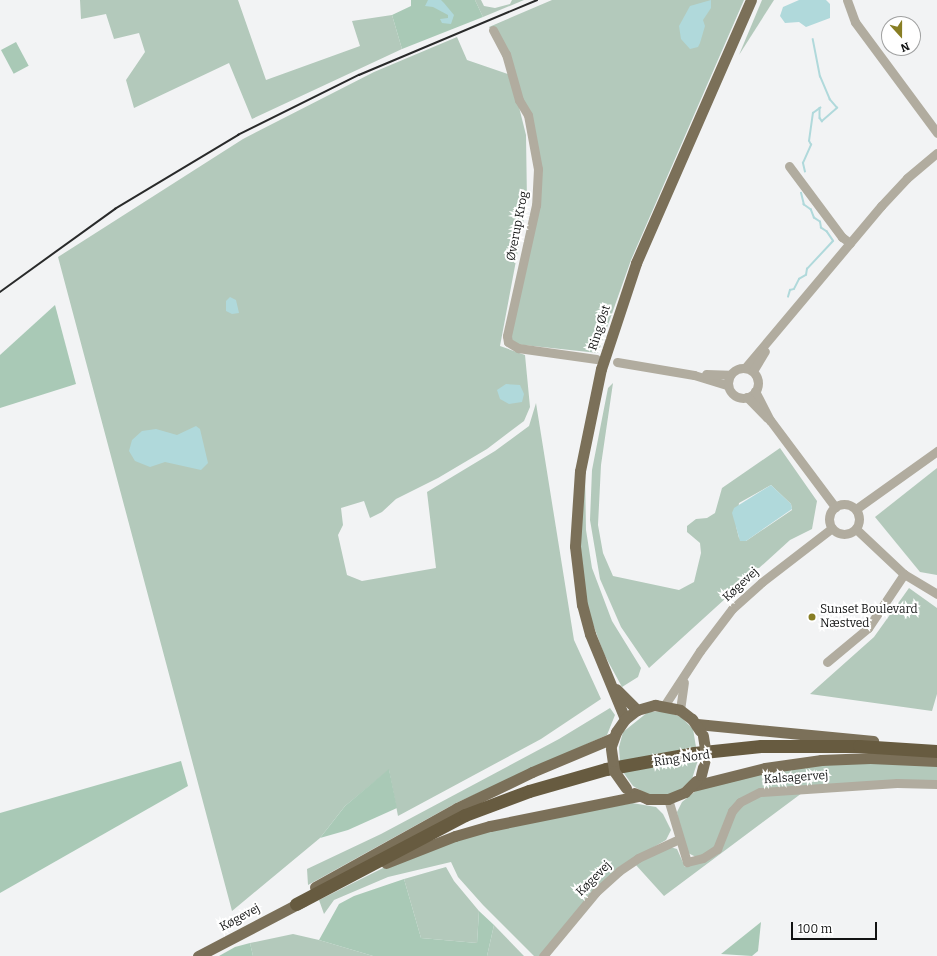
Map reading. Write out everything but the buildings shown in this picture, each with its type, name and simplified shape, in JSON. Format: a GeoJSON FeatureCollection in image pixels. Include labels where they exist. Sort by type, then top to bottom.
{"type":"FeatureCollection","features":[{"type":"Feature","properties":{"kind":"highway"},"geometry":{"type":"LineString","coordinates":[[296,904],[465,815],[565,779],[648,760],[761,746],[859,746],[937,751]]}},
{"type":"Feature","properties":{"kind":"highway","name":"Ring Nord"},"geometry":{"type":"LineString","coordinates":[[436,830],[566,783],[642,765],[694,757],[761,751],[810,750],[937,755]]}},
{"type":"Feature","properties":{"kind":"main road","name":"Ring Øst"},"geometry":{"type":"LineString","coordinates":[[625,719],[590,634],[577,576],[576,516],[589,422],[601,369],[636,263],[751,0]]}},
{"type":"Feature","properties":{"kind":"main road","name":"Ring Øst"},"geometry":{"type":"LineString","coordinates":[[611,682],[637,710]]}},
{"type":"Feature","properties":{"kind":"main road"},"geometry":{"type":"LineString","coordinates":[[693,786],[701,775],[706,755],[703,735],[697,724],[680,710],[664,706],[637,710],[625,719],[612,744],[614,771],[626,788],[639,796],[653,800],[668,800],[693,786],[758,770],[821,760],[870,758],[937,761]]}},
{"type":"Feature","properties":{"kind":"main road"},"geometry":{"type":"LineString","coordinates":[[697,724],[937,747]]}},
{"type":"Feature","properties":{"kind":"main road"},"geometry":{"type":"LineString","coordinates":[[230,938],[457,808],[532,772],[612,744]]}},
{"type":"Feature","properties":{"kind":"main road","name":"Køgevej"},"geometry":{"type":"LineString","coordinates":[[198,956],[296,904],[395,858],[455,836],[490,826],[639,796]]}},
{"type":"Feature","properties":{"kind":"street"},"geometry":{"type":"LineString","coordinates":[[846,0],[855,22],[937,133]]}},
{"type":"Feature","properties":{"kind":"street","name":"Øverup Krog"},"geometry":{"type":"LineString","coordinates":[[493,30],[506,54],[519,100],[528,115],[538,169],[536,205],[507,336],[508,342],[518,348],[596,359]]}},
{"type":"Feature","properties":{"kind":"street"},"geometry":{"type":"LineString","coordinates":[[749,369],[777,330],[850,243],[907,178],[937,153]]}},
{"type":"Feature","properties":{"kind":"street"},"geometry":{"type":"LineString","coordinates":[[789,166],[842,238],[850,243]]}},
{"type":"Feature","properties":{"kind":"street"},"geometry":{"type":"LineString","coordinates":[[617,362],[694,375],[727,385]]}},
{"type":"Feature","properties":{"kind":"street"},"geometry":{"type":"LineString","coordinates":[[749,369],[736,369],[729,375],[727,385],[732,394],[747,397],[770,420],[835,507]]}},
{"type":"Feature","properties":{"kind":"street"},"geometry":{"type":"LineString","coordinates":[[749,369],[757,379],[755,391],[770,420]]}},
{"type":"Feature","properties":{"kind":"street"},"geometry":{"type":"LineString","coordinates":[[694,375],[729,375]]}},
{"type":"Feature","properties":{"kind":"street"},"geometry":{"type":"LineString","coordinates":[[747,397],[755,391]]}},
{"type":"Feature","properties":{"kind":"street"},"geometry":{"type":"LineString","coordinates":[[856,509],[937,451]]}},
{"type":"Feature","properties":{"kind":"street"},"geometry":{"type":"LineString","coordinates":[[846,504],[856,509],[860,519],[856,529],[845,534],[832,528],[829,516],[835,507],[846,504]]}},
{"type":"Feature","properties":{"kind":"street","name":"Køgevej"},"geometry":{"type":"LineString","coordinates":[[664,706],[686,676],[700,651],[732,610],[762,582],[832,528]]}},
{"type":"Feature","properties":{"kind":"street"},"geometry":{"type":"LineString","coordinates":[[856,529],[904,574],[936,593]]}},
{"type":"Feature","properties":{"kind":"street"},"geometry":{"type":"LineString","coordinates":[[827,662],[868,628],[904,574]]}},
{"type":"Feature","properties":{"kind":"street","name":"Køgevej"},"geometry":{"type":"LineString","coordinates":[[680,710],[686,676]]}},
{"type":"Feature","properties":{"kind":"street","name":"Kalsagervej"},"geometry":{"type":"LineString","coordinates":[[668,800],[678,839],[687,862],[711,854],[722,843],[732,811],[740,802],[760,792],[889,784],[937,784]]}},
{"type":"Feature","properties":{"kind":"street","name":"Køgevej"},"geometry":{"type":"LineString","coordinates":[[543,956],[596,892],[619,871],[638,858],[678,839]]}},
{"type":"Feature","properties":{"kind":"green space"},"geometry":{"type":"Polygon","coordinates":[[[80,0],[238,0],[266,80],[360,46],[352,21],[392,15],[402,49],[252,119],[229,63],[134,108],[126,80],[145,52],[139,33],[114,39],[106,14],[81,19],[80,0]]]}},
{"type":"Feature","properties":{"kind":"green space"},"geometry":{"type":"Polygon","coordinates":[[[411,0],[475,0],[483,17],[402,49],[392,15],[411,6],[411,0]]]}},
{"type":"Feature","properties":{"kind":"green space"},"geometry":{"type":"Polygon","coordinates":[[[475,0],[481,0],[484,6],[495,8],[510,4],[512,0],[524,0],[483,17],[475,0]]]}},
{"type":"Feature","properties":{"kind":"green space"},"geometry":{"type":"Polygon","coordinates":[[[552,0],[744,0],[631,260],[598,353],[514,344],[510,335],[541,189],[525,108],[512,66],[489,27],[552,0]]]}},
{"type":"Feature","properties":{"kind":"green space"},"geometry":{"type":"Polygon","coordinates":[[[762,0],[774,0],[739,55],[762,0]]]}},
{"type":"Feature","properties":{"kind":"green space"},"geometry":{"type":"Polygon","coordinates":[[[457,37],[467,60],[511,75],[526,135],[527,202],[500,346],[525,355],[530,407],[524,421],[487,449],[438,478],[396,499],[382,512],[370,518],[364,501],[341,508],[343,525],[338,535],[347,575],[362,581],[436,568],[427,492],[495,451],[529,426],[536,403],[574,640],[601,699],[541,739],[398,816],[389,770],[345,806],[320,838],[232,911],[58,257],[243,139],[374,72],[457,37]]]}},
{"type":"Feature","properties":{"kind":"green space"},"geometry":{"type":"Polygon","coordinates":[[[16,42],[29,66],[14,74],[1,50],[16,42]]]}},
{"type":"Feature","properties":{"kind":"green space"},"geometry":{"type":"Polygon","coordinates":[[[55,305],[76,384],[0,408],[0,355],[55,305]]]}},
{"type":"Feature","properties":{"kind":"green space"},"geometry":{"type":"Polygon","coordinates":[[[613,383],[601,465],[598,525],[603,553],[613,576],[679,590],[694,582],[701,553],[700,543],[687,532],[687,526],[696,519],[707,518],[715,513],[722,488],[780,448],[817,501],[812,529],[790,540],[649,668],[621,627],[600,579],[590,520],[592,470],[608,388],[613,383]],[[771,485],[739,503],[736,526],[739,538],[746,541],[792,510],[791,504],[771,485]]]}},
{"type":"Feature","properties":{"kind":"green space"},"geometry":{"type":"Polygon","coordinates":[[[937,468],[937,575],[920,572],[875,517],[937,468]]]}},
{"type":"Feature","properties":{"kind":"green space"},"geometry":{"type":"Polygon","coordinates":[[[585,470],[586,530],[592,568],[612,621],[641,668],[638,677],[622,687],[604,654],[587,608],[579,541],[585,470]]]}},
{"type":"Feature","properties":{"kind":"green space"},"geometry":{"type":"Polygon","coordinates":[[[909,588],[937,608],[937,694],[932,711],[810,694],[874,637],[909,588]]]}},
{"type":"Feature","properties":{"kind":"green space"},"geometry":{"type":"Polygon","coordinates":[[[610,708],[615,715],[607,735],[456,803],[308,885],[307,869],[381,834],[559,739],[610,708]]]}},
{"type":"Feature","properties":{"kind":"green space"},"geometry":{"type":"Polygon","coordinates":[[[665,711],[681,717],[693,729],[696,747],[620,762],[619,747],[623,732],[648,712],[665,711]]]}},
{"type":"Feature","properties":{"kind":"green space"},"geometry":{"type":"Polygon","coordinates":[[[698,760],[692,779],[680,790],[664,796],[647,794],[633,786],[623,772],[698,760]]]}},
{"type":"Feature","properties":{"kind":"green space"},"geometry":{"type":"Polygon","coordinates":[[[181,761],[188,786],[0,893],[0,813],[181,761]]]}},
{"type":"Feature","properties":{"kind":"green space"},"geometry":{"type":"Polygon","coordinates":[[[872,761],[937,765],[937,782],[770,788],[739,800],[719,842],[709,852],[696,857],[688,853],[680,832],[677,812],[682,802],[703,785],[768,770],[872,761]]]}},
{"type":"Feature","properties":{"kind":"green space"},"geometry":{"type":"Polygon","coordinates":[[[389,769],[397,808],[348,830],[320,838],[345,806],[389,769]]]}},
{"type":"Feature","properties":{"kind":"green space"},"geometry":{"type":"Polygon","coordinates":[[[802,793],[664,896],[635,864],[670,847],[677,849],[685,867],[710,857],[724,843],[734,813],[743,804],[759,796],[802,793]]]}},
{"type":"Feature","properties":{"kind":"green space"},"geometry":{"type":"Polygon","coordinates":[[[632,803],[656,807],[663,814],[671,830],[666,840],[617,868],[540,956],[534,956],[483,905],[458,877],[451,862],[388,877],[334,900],[324,914],[319,900],[397,861],[489,830],[632,803]]]}},
{"type":"Feature","properties":{"kind":"green space"},"geometry":{"type":"Polygon","coordinates":[[[446,867],[454,881],[479,911],[477,943],[421,938],[404,879],[446,867]]]}},
{"type":"Feature","properties":{"kind":"green space"},"geometry":{"type":"Polygon","coordinates":[[[404,879],[421,938],[477,943],[479,911],[494,925],[487,956],[373,956],[319,940],[339,904],[354,896],[404,879]]]}},
{"type":"Feature","properties":{"kind":"green space"},"geometry":{"type":"Polygon","coordinates":[[[761,922],[758,951],[752,956],[721,954],[761,922]]]}},
{"type":"Feature","properties":{"kind":"green space"},"geometry":{"type":"Polygon","coordinates":[[[494,925],[524,956],[487,956],[494,925]]]}},
{"type":"Feature","properties":{"kind":"green space"},"geometry":{"type":"Polygon","coordinates":[[[293,934],[373,956],[253,956],[250,943],[293,934]]]}},
{"type":"Feature","properties":{"kind":"green space"},"geometry":{"type":"Polygon","coordinates":[[[250,943],[253,956],[219,956],[235,947],[250,943]]]}},
{"type":"Feature","properties":{"kind":"water"},"geometry":{"type":"Polygon","coordinates":[[[428,0],[441,0],[444,3],[454,15],[451,24],[442,23],[440,19],[448,18],[448,15],[433,7],[425,6],[428,0]]]}},
{"type":"Feature","properties":{"kind":"water"},"geometry":{"type":"Polygon","coordinates":[[[711,0],[711,8],[703,20],[705,26],[700,43],[698,47],[690,49],[681,39],[679,26],[690,6],[711,0]]]}},
{"type":"Feature","properties":{"kind":"water"},"geometry":{"type":"Polygon","coordinates":[[[799,0],[826,0],[830,4],[830,18],[806,27],[799,22],[785,23],[780,16],[783,7],[799,0]]]}},
{"type":"Feature","properties":{"kind":"water"},"geometry":{"type":"Polygon","coordinates":[[[230,297],[236,300],[239,313],[232,314],[226,311],[226,301],[230,297]]]}},
{"type":"Feature","properties":{"kind":"water"},"geometry":{"type":"Polygon","coordinates":[[[506,384],[520,385],[524,394],[522,402],[509,404],[500,399],[497,390],[506,384]]]}},
{"type":"Feature","properties":{"kind":"water"},"geometry":{"type":"Polygon","coordinates":[[[196,426],[200,429],[208,463],[201,470],[165,462],[150,467],[135,461],[129,451],[132,440],[142,431],[156,429],[177,435],[196,426]]]}},
{"type":"Feature","properties":{"kind":"water"},"geometry":{"type":"Polygon","coordinates":[[[771,485],[791,504],[792,509],[746,541],[740,541],[732,513],[734,508],[771,485]]]}},
{"type":"Feature","properties":{"kind":"waterway"},"geometry":{"type":"LineString","coordinates":[[805,172],[803,163],[811,145],[809,141],[813,113],[820,108],[820,118],[822,121],[837,108],[830,100],[820,77],[813,40]]}},
{"type":"Feature","properties":{"kind":"waterway"},"geometry":{"type":"LineString","coordinates":[[788,297],[790,290],[794,289],[799,279],[806,275],[807,269],[833,241],[827,232],[821,228],[820,222],[814,218],[811,210],[804,205],[801,193]]}},
{"type":"Feature","properties":{"kind":"railway"},"geometry":{"type":"LineString","coordinates":[[0,292],[115,209],[238,135],[359,75],[537,0]]}},
{"type":"Feature","properties":{"kind":"place","name":"Sunset Boulevard Næstved"},"geometry":{"type":"Point","coordinates":[812,617]}}]}
